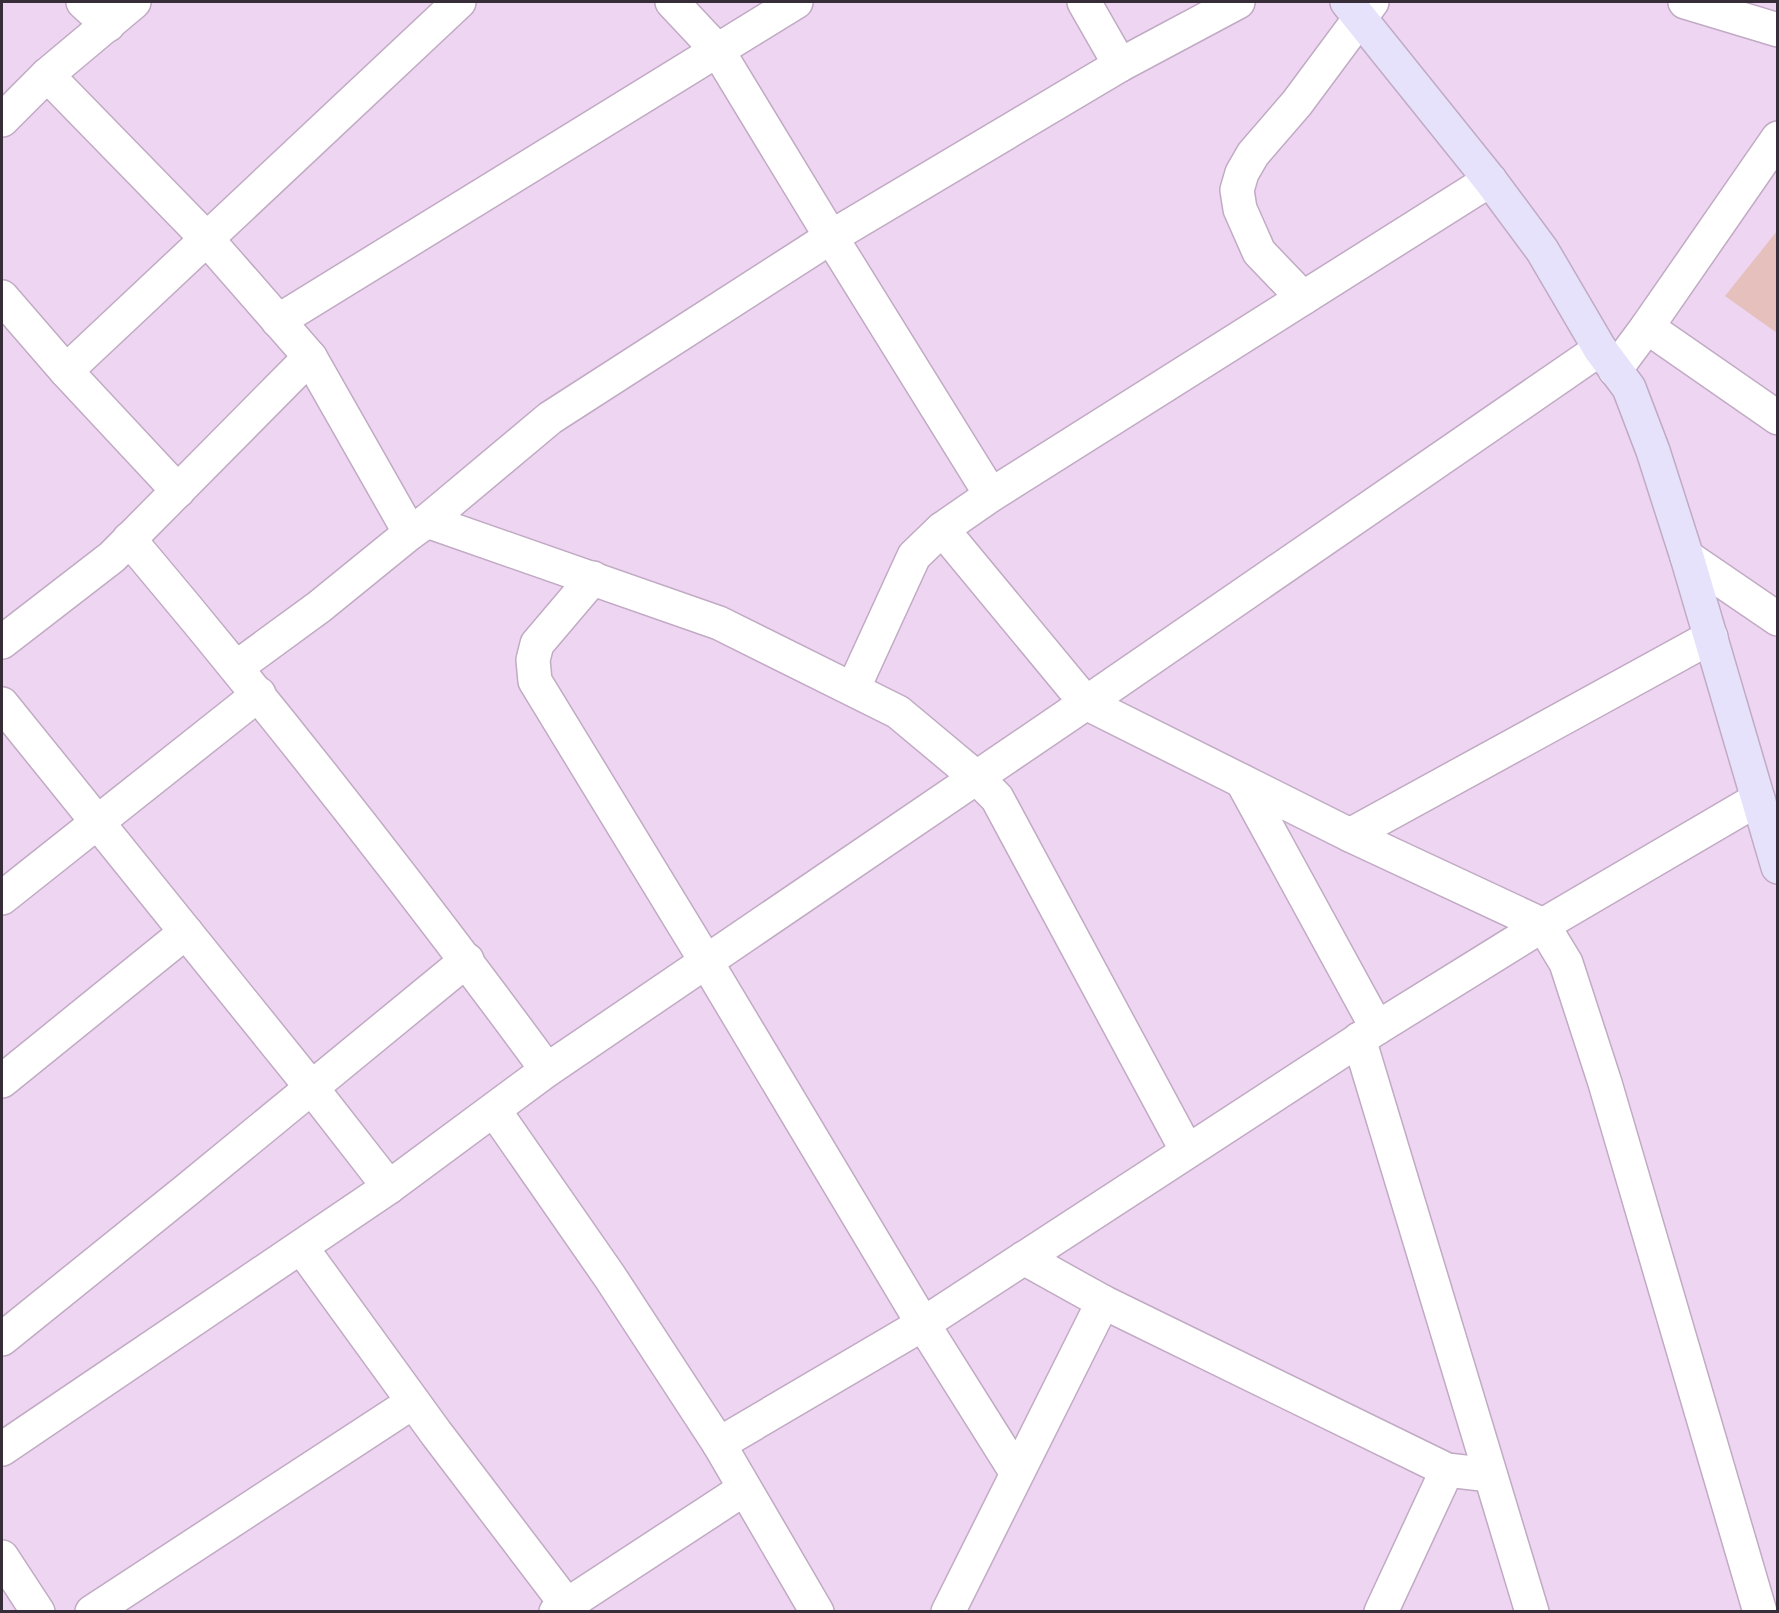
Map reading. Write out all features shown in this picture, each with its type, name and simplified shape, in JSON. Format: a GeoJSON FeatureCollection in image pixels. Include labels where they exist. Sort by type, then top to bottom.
{"type":"FeatureCollection","features":[{"type":"Feature","properties":{"kind":"street"},"geometry":{"type":"LineString","coordinates":[[83,2],[108,24]]}},
{"type":"Feature","properties":{"kind":"street"},"geometry":{"type":"LineString","coordinates":[[2,120],[47,75],[134,2]]}},
{"type":"Feature","properties":{"kind":"street"},"geometry":{"type":"LineString","coordinates":[[66,370],[459,2]]}},
{"type":"Feature","properties":{"kind":"street"},"geometry":{"type":"LineString","coordinates":[[672,2],[718,51],[991,495]]}},
{"type":"Feature","properties":{"kind":"street"},"geometry":{"type":"LineString","coordinates":[[278,321],[796,2]]}},
{"type":"Feature","properties":{"kind":"street"},"geometry":{"type":"LineString","coordinates":[[1084,2],[1120,64]]}},
{"type":"Feature","properties":{"kind":"street"},"geometry":{"type":"LineString","coordinates":[[1685,2],[1778,30]]}},
{"type":"Feature","properties":{"kind":"street"},"geometry":{"type":"LineString","coordinates":[[237,667],[319,607],[550,418],[831,237],[1120,64],[1227,5]]}},
{"type":"Feature","properties":{"kind":"street"},"geometry":{"type":"LineString","coordinates":[[1303,298],[1259,252],[1240,209],[1237,190],[1242,173],[1253,154],[1296,104],[1359,7],[1542,250],[1607,359],[1629,388],[1653,451],[1687,557],[1778,867]]}},
{"type":"Feature","properties":{"kind":"street"},"geometry":{"type":"LineString","coordinates":[[47,75],[206,238],[310,357],[418,527],[593,578],[719,623],[898,712],[977,778],[997,798],[1187,1151]]}},
{"type":"Feature","properties":{"kind":"street"},"geometry":{"type":"LineString","coordinates":[[3,1444],[389,1187],[547,1070],[1086,703],[1607,359],[1647,327],[1778,138]]}},
{"type":"Feature","properties":{"kind":"street"},"geometry":{"type":"LineString","coordinates":[[852,689],[914,556],[942,530],[991,495],[1490,180]]}},
{"type":"Feature","properties":{"kind":"street"},"geometry":{"type":"LineString","coordinates":[[2,297],[178,491]]}},
{"type":"Feature","properties":{"kind":"street"},"geometry":{"type":"LineString","coordinates":[[1647,327],[1778,418]]}},
{"type":"Feature","properties":{"kind":"street"},"geometry":{"type":"LineString","coordinates":[[2,642],[112,558],[310,357]]}},
{"type":"Feature","properties":{"kind":"street"},"geometry":{"type":"LineString","coordinates":[[942,530],[1086,703],[1350,835],[1543,926],[1566,963],[1601,1072],[1760,1611]]}},
{"type":"Feature","properties":{"kind":"street"},"geometry":{"type":"LineString","coordinates":[[129,539],[259,694],[467,960],[547,1070]]}},
{"type":"Feature","properties":{"kind":"street"},"geometry":{"type":"LineString","coordinates":[[1687,557],[1778,619]]}},
{"type":"Feature","properties":{"kind":"street"},"geometry":{"type":"LineString","coordinates":[[593,578],[537,644],[533,660],[535,681],[923,1324],[1016,1472]]}},
{"type":"Feature","properties":{"kind":"street"},"geometry":{"type":"LineString","coordinates":[[1350,835],[1711,637]]}},
{"type":"Feature","properties":{"kind":"street"},"geometry":{"type":"LineString","coordinates":[[2,898],[259,694]]}},
{"type":"Feature","properties":{"kind":"street"},"geometry":{"type":"LineString","coordinates":[[2,704],[389,1187]]}},
{"type":"Feature","properties":{"kind":"street"},"geometry":{"type":"LineString","coordinates":[[1242,781],[1368,1033],[1490,1475],[1532,1611]]}},
{"type":"Feature","properties":{"kind":"street"},"geometry":{"type":"LineString","coordinates":[[719,1444],[923,1324],[1368,1033],[1758,799]]}},
{"type":"Feature","properties":{"kind":"street"},"geometry":{"type":"LineString","coordinates":[[2,1081],[186,932]]}},
{"type":"Feature","properties":{"kind":"street"},"geometry":{"type":"LineString","coordinates":[[2,1339],[467,960]]}},
{"type":"Feature","properties":{"kind":"street"},"geometry":{"type":"LineString","coordinates":[[495,1110],[610,1277],[719,1444],[817,1611]]}},
{"type":"Feature","properties":{"kind":"street"},"geometry":{"type":"LineString","coordinates":[[301,1247],[561,1608],[744,1489]]}},
{"type":"Feature","properties":{"kind":"street"},"geometry":{"type":"LineString","coordinates":[[1024,1258],[1103,1302],[1447,1470],[1490,1475]]}},
{"type":"Feature","properties":{"kind":"street"},"geometry":{"type":"LineString","coordinates":[[955,1609],[1016,1472],[1103,1302]]}},
{"type":"Feature","properties":{"kind":"street"},"geometry":{"type":"LineString","coordinates":[[92,1611],[412,1401]]}},
{"type":"Feature","properties":{"kind":"street"},"geometry":{"type":"LineString","coordinates":[[1381,1611],[1447,1470]]}},
{"type":"Feature","properties":{"kind":"street"},"geometry":{"type":"LineString","coordinates":[[2,1557],[38,1611]]}},
{"type":"Feature","properties":{"kind":"shaded area"},"geometry":{"type":"Polygon","coordinates":[[[1777,231],[1777,333],[1725,296],[1777,231]]]}}]}
